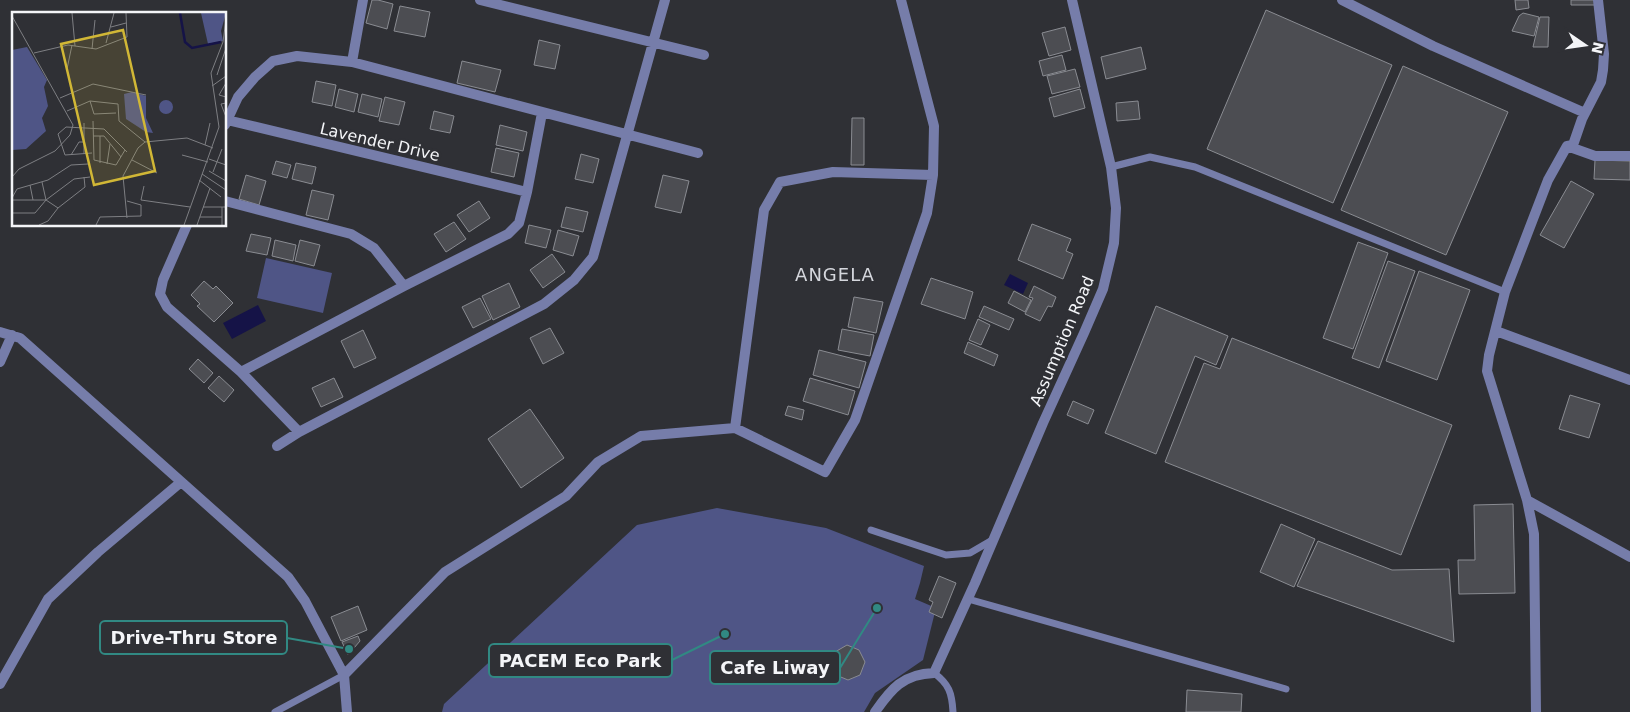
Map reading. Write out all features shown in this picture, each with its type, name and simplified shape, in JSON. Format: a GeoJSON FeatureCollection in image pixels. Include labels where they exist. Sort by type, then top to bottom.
{"type":"FeatureCollection","features":[{"type":"Feature","properties":{"kind":"street"},"geometry":{"type":"LineString","coordinates":[[352,62],[363,0]]}},
{"type":"Feature","properties":{"kind":"street"},"geometry":{"type":"LineString","coordinates":[[480,0],[704,55]]}},
{"type":"Feature","properties":{"kind":"street"},"geometry":{"type":"LineString","coordinates":[[277,446],[299,432],[544,304],[574,280],[593,257],[665,0]]}},
{"type":"Feature","properties":{"kind":"street"},"geometry":{"type":"LineString","coordinates":[[344,675],[444,572],[566,496],[598,462],[641,436],[735,428],[825,472],[855,420],[927,213],[933,175],[934,126],[901,0]]}},
{"type":"Feature","properties":{"kind":"street","name":"Assumption Road"},"geometry":{"type":"LineString","coordinates":[[934,673],[995,539],[1102,290],[1114,244],[1116,208],[1111,167],[1072,0]]}},
{"type":"Feature","properties":{"kind":"street"},"geometry":{"type":"LineString","coordinates":[[1342,0],[1433,46],[1584,113]]}},
{"type":"Feature","properties":{"kind":"street"},"geometry":{"type":"LineString","coordinates":[[1567,146],[1573,145],[1584,113],[1601,82],[1604,54],[1598,0]]}},
{"type":"Feature","properties":{"kind":"street"},"geometry":{"type":"LineString","coordinates":[[226,122],[238,97],[255,77],[273,61],[297,56],[352,62],[542,113],[698,152]]}},
{"type":"Feature","properties":{"kind":"street"},"geometry":{"type":"LineString","coordinates":[[240,372],[508,234],[519,223],[542,113]]}},
{"type":"Feature","properties":{"kind":"street","name":"Lavender Drive"},"geometry":{"type":"LineString","coordinates":[[226,122],[527,192]]}},
{"type":"Feature","properties":{"kind":"street"},"geometry":{"type":"LineString","coordinates":[[1567,146],[1595,156],[1630,156]]}},
{"type":"Feature","properties":{"kind":"street"},"geometry":{"type":"LineString","coordinates":[[1536,712],[1534,534],[1527,500],[1487,371],[1489,355],[1505,292],[1548,180],[1567,146]]}},
{"type":"Feature","properties":{"kind":"street"},"geometry":{"type":"LineString","coordinates":[[735,428],[764,210],[780,182],[833,172],[933,175]]}},
{"type":"Feature","properties":{"kind":"street"},"geometry":{"type":"LineString","coordinates":[[226,202],[351,234],[374,248],[404,286]]}},
{"type":"Feature","properties":{"kind":"street"},"geometry":{"type":"LineString","coordinates":[[187,226],[163,280],[160,294],[167,307],[240,372],[299,432]]}},
{"type":"Feature","properties":{"kind":"street"},"geometry":{"type":"LineString","coordinates":[[1496,330],[1630,380]]}},
{"type":"Feature","properties":{"kind":"street"},"geometry":{"type":"LineString","coordinates":[[0,332],[20,338],[288,577],[305,601],[344,675],[347,712]]}},
{"type":"Feature","properties":{"kind":"street"},"geometry":{"type":"LineString","coordinates":[[0,362],[12,336]]}},
{"type":"Feature","properties":{"kind":"street"},"geometry":{"type":"LineString","coordinates":[[0,684],[48,599],[98,552],[181,482]]}},
{"type":"Feature","properties":{"kind":"street"},"geometry":{"type":"LineString","coordinates":[[1527,500],[1630,557]]}},
{"type":"Feature","properties":{"kind":"street"},"geometry":{"type":"LineString","coordinates":[[875,712],[889,692],[910,676],[920,673],[934,673]]}},
{"type":"Feature","properties":{"kind":"lane"},"geometry":{"type":"LineString","coordinates":[[1111,167],[1150,157],[1196,167],[1505,292]]}},
{"type":"Feature","properties":{"kind":"lane"},"geometry":{"type":"LineString","coordinates":[[871,530],[946,555],[970,553],[995,539]]}},
{"type":"Feature","properties":{"kind":"lane"},"geometry":{"type":"LineString","coordinates":[[968,599],[1286,689]]}},
{"type":"Feature","properties":{"kind":"lane"},"geometry":{"type":"LineString","coordinates":[[934,673],[943,679],[948,686],[952,700],[952,712]]}},
{"type":"Feature","properties":{"kind":"lane"},"geometry":{"type":"LineString","coordinates":[[275,712],[344,675]]}},
{"type":"Feature","properties":{"kind":"shaded area"},"geometry":{"type":"Polygon","coordinates":[[[266,258],[332,273],[323,313],[257,298],[266,258]]]}},
{"type":"Feature","properties":{"kind":"shaded area"},"geometry":{"type":"Polygon","coordinates":[[[1010,274],[1028,283],[1023,294],[1004,285],[1010,274]]]}},
{"type":"Feature","properties":{"kind":"shaded area"},"geometry":{"type":"Polygon","coordinates":[[[258,305],[266,321],[232,339],[223,323],[258,305]]]}},
{"type":"Feature","properties":{"kind":"shaded area"},"geometry":{"type":"Polygon","coordinates":[[[717,508],[826,528],[924,566],[915,599],[936,608],[923,660],[875,693],[864,712],[442,712],[444,704],[637,525],[717,508]]]}},
{"type":"Feature","properties":{"kind":"building"},"geometry":{"type":"Polygon","coordinates":[[[372,0],[393,4],[387,29],[366,23],[372,0]]]}},
{"type":"Feature","properties":{"kind":"building"},"geometry":{"type":"Polygon","coordinates":[[[1515,0],[1528,0],[1529,8],[1516,10],[1515,0]]]}},
{"type":"Feature","properties":{"kind":"building"},"geometry":{"type":"Polygon","coordinates":[[[1571,0],[1596,0],[1596,5],[1571,5],[1571,0]]]}},
{"type":"Feature","properties":{"kind":"building"},"geometry":{"type":"Polygon","coordinates":[[[400,6],[430,12],[425,37],[394,31],[400,6]]]}},
{"type":"Feature","properties":{"kind":"building"},"geometry":{"type":"Polygon","coordinates":[[[1266,10],[1392,65],[1333,203],[1207,149],[1266,10]]]}},
{"type":"Feature","properties":{"kind":"building"},"geometry":{"type":"Polygon","coordinates":[[[1523,13],[1539,17],[1534,36],[1512,31],[1519,16],[1523,13]]]}},
{"type":"Feature","properties":{"kind":"building"},"geometry":{"type":"Polygon","coordinates":[[[1540,17],[1549,17],[1548,47],[1533,47],[1540,17]]]}},
{"type":"Feature","properties":{"kind":"building"},"geometry":{"type":"Polygon","coordinates":[[[1065,27],[1071,50],[1049,56],[1042,33],[1065,27]]]}},
{"type":"Feature","properties":{"kind":"building"},"geometry":{"type":"Polygon","coordinates":[[[539,40],[560,45],[555,69],[534,65],[539,40]]]}},
{"type":"Feature","properties":{"kind":"building"},"geometry":{"type":"Polygon","coordinates":[[[1141,47],[1146,69],[1106,79],[1101,57],[1141,47]]]}},
{"type":"Feature","properties":{"kind":"building"},"geometry":{"type":"Polygon","coordinates":[[[1062,55],[1066,70],[1043,76],[1039,61],[1062,55]]]}},
{"type":"Feature","properties":{"kind":"building"},"geometry":{"type":"Polygon","coordinates":[[[462,61],[501,70],[495,92],[457,83],[462,61]]]}},
{"type":"Feature","properties":{"kind":"building"},"geometry":{"type":"Polygon","coordinates":[[[1403,66],[1508,112],[1446,255],[1341,210],[1403,66]]]}},
{"type":"Feature","properties":{"kind":"building"},"geometry":{"type":"Polygon","coordinates":[[[1075,69],[1080,87],[1052,94],[1047,76],[1075,69]]]}},
{"type":"Feature","properties":{"kind":"building"},"geometry":{"type":"Polygon","coordinates":[[[316,81],[336,85],[332,106],[312,102],[316,81]]]}},
{"type":"Feature","properties":{"kind":"building"},"geometry":{"type":"Polygon","coordinates":[[[339,89],[358,94],[354,112],[335,107],[339,89]]]}},
{"type":"Feature","properties":{"kind":"building"},"geometry":{"type":"Polygon","coordinates":[[[1080,89],[1085,108],[1054,117],[1049,98],[1080,89]]]}},
{"type":"Feature","properties":{"kind":"building"},"geometry":{"type":"Polygon","coordinates":[[[362,94],[382,99],[378,117],[358,112],[362,94]]]}},
{"type":"Feature","properties":{"kind":"building"},"geometry":{"type":"Polygon","coordinates":[[[385,97],[405,102],[399,125],[379,121],[385,97]]]}},
{"type":"Feature","properties":{"kind":"building"},"geometry":{"type":"Polygon","coordinates":[[[1138,101],[1140,119],[1117,121],[1116,103],[1138,101]]]}},
{"type":"Feature","properties":{"kind":"building"},"geometry":{"type":"Polygon","coordinates":[[[434,111],[454,116],[450,133],[430,129],[434,111]]]}},
{"type":"Feature","properties":{"kind":"building"},"geometry":{"type":"Polygon","coordinates":[[[852,118],[864,118],[864,165],[851,165],[852,118]]]}},
{"type":"Feature","properties":{"kind":"building"},"geometry":{"type":"Polygon","coordinates":[[[500,125],[527,132],[523,151],[496,145],[500,125]]]}},
{"type":"Feature","properties":{"kind":"building"},"geometry":{"type":"Polygon","coordinates":[[[496,148],[519,153],[514,177],[491,172],[496,148]]]}},
{"type":"Feature","properties":{"kind":"building"},"geometry":{"type":"Polygon","coordinates":[[[581,154],[599,159],[593,183],[575,179],[581,154]]]}},
{"type":"Feature","properties":{"kind":"building"},"geometry":{"type":"Polygon","coordinates":[[[1595,160],[1630,161],[1630,180],[1594,179],[1595,160]]]}},
{"type":"Feature","properties":{"kind":"building"},"geometry":{"type":"Polygon","coordinates":[[[276,161],[291,165],[287,178],[272,174],[276,161]]]}},
{"type":"Feature","properties":{"kind":"building"},"geometry":{"type":"Polygon","coordinates":[[[296,163],[316,167],[312,184],[292,179],[296,163]]]}},
{"type":"Feature","properties":{"kind":"building"},"geometry":{"type":"Polygon","coordinates":[[[246,175],[266,181],[259,205],[239,199],[246,175]]]}},
{"type":"Feature","properties":{"kind":"building"},"geometry":{"type":"Polygon","coordinates":[[[663,175],[689,181],[681,213],[655,207],[663,175]]]}},
{"type":"Feature","properties":{"kind":"building"},"geometry":{"type":"Polygon","coordinates":[[[1571,181],[1594,194],[1564,248],[1540,235],[1571,181]]]}},
{"type":"Feature","properties":{"kind":"building"},"geometry":{"type":"Polygon","coordinates":[[[312,190],[334,195],[328,220],[306,215],[312,190]]]}},
{"type":"Feature","properties":{"kind":"building"},"geometry":{"type":"Polygon","coordinates":[[[479,201],[490,218],[469,232],[457,215],[479,201]]]}},
{"type":"Feature","properties":{"kind":"building"},"geometry":{"type":"Polygon","coordinates":[[[566,207],[588,212],[583,232],[561,227],[566,207]]]}},
{"type":"Feature","properties":{"kind":"building"},"geometry":{"type":"Polygon","coordinates":[[[454,222],[466,239],[446,252],[434,234],[454,222]]]}},
{"type":"Feature","properties":{"kind":"building"},"geometry":{"type":"Polygon","coordinates":[[[1032,224],[1071,239],[1066,251],[1073,254],[1063,279],[1018,260],[1032,224]]]}},
{"type":"Feature","properties":{"kind":"building"},"geometry":{"type":"Polygon","coordinates":[[[529,225],[551,230],[546,248],[525,243],[529,225]]]}},
{"type":"Feature","properties":{"kind":"building"},"geometry":{"type":"Polygon","coordinates":[[[558,230],[579,236],[573,256],[553,250],[558,230]]]}},
{"type":"Feature","properties":{"kind":"building"},"geometry":{"type":"Polygon","coordinates":[[[251,234],[271,238],[267,255],[246,251],[251,234]]]}},
{"type":"Feature","properties":{"kind":"building"},"geometry":{"type":"Polygon","coordinates":[[[275,240],[296,245],[293,261],[272,256],[275,240]]]}},
{"type":"Feature","properties":{"kind":"building"},"geometry":{"type":"Polygon","coordinates":[[[300,240],[320,245],[314,266],[295,261],[300,240]]]}},
{"type":"Feature","properties":{"kind":"building"},"geometry":{"type":"Polygon","coordinates":[[[1358,242],[1388,253],[1353,349],[1323,338],[1358,242]]]}},
{"type":"Feature","properties":{"kind":"building"},"geometry":{"type":"Polygon","coordinates":[[[552,254],[565,272],[543,288],[530,270],[552,254]]]}},
{"type":"Feature","properties":{"kind":"building"},"geometry":{"type":"Polygon","coordinates":[[[1388,261],[1415,271],[1379,368],[1352,358],[1388,261]]]}},
{"type":"Feature","properties":{"kind":"building"},"geometry":{"type":"Polygon","coordinates":[[[1419,271],[1470,290],[1437,380],[1386,361],[1419,271]]]}},
{"type":"Feature","properties":{"kind":"building"},"geometry":{"type":"Polygon","coordinates":[[[931,278],[973,292],[965,319],[921,304],[931,278]]]}},
{"type":"Feature","properties":{"kind":"building"},"geometry":{"type":"Polygon","coordinates":[[[204,281],[213,289],[216,286],[233,303],[214,322],[197,306],[200,304],[191,295],[204,281]]]}},
{"type":"Feature","properties":{"kind":"building"},"geometry":{"type":"Polygon","coordinates":[[[509,283],[520,307],[493,320],[482,296],[509,283]]]}},
{"type":"Feature","properties":{"kind":"building"},"geometry":{"type":"Polygon","coordinates":[[[1034,286],[1056,297],[1052,307],[1048,306],[1040,321],[1025,314],[1033,298],[1029,297],[1034,286]]]}},
{"type":"Feature","properties":{"kind":"building"},"geometry":{"type":"Polygon","coordinates":[[[1014,291],[1031,300],[1025,312],[1008,303],[1014,291]]]}},
{"type":"Feature","properties":{"kind":"building"},"geometry":{"type":"Polygon","coordinates":[[[854,297],[883,302],[876,333],[848,327],[854,297]]]}},
{"type":"Feature","properties":{"kind":"building"},"geometry":{"type":"Polygon","coordinates":[[[480,298],[491,319],[473,328],[462,307],[480,298]]]}},
{"type":"Feature","properties":{"kind":"building"},"geometry":{"type":"Polygon","coordinates":[[[984,306],[1014,319],[1009,330],[979,317],[984,306]]]}},
{"type":"Feature","properties":{"kind":"building"},"geometry":{"type":"Polygon","coordinates":[[[1156,306],[1228,336],[1216,365],[1195,356],[1156,454],[1105,433],[1156,306]]]}},
{"type":"Feature","properties":{"kind":"building"},"geometry":{"type":"Polygon","coordinates":[[[978,319],[990,325],[981,345],[969,340],[978,319]]]}},
{"type":"Feature","properties":{"kind":"building"},"geometry":{"type":"Polygon","coordinates":[[[550,328],[564,353],[543,364],[530,338],[550,328]]]}},
{"type":"Feature","properties":{"kind":"building"},"geometry":{"type":"Polygon","coordinates":[[[842,329],[874,335],[870,356],[838,350],[842,329]]]}},
{"type":"Feature","properties":{"kind":"building"},"geometry":{"type":"Polygon","coordinates":[[[363,330],[376,358],[354,368],[341,341],[363,330]]]}},
{"type":"Feature","properties":{"kind":"building"},"geometry":{"type":"Polygon","coordinates":[[[1232,338],[1452,425],[1401,555],[1165,462],[1204,363],[1220,369],[1232,338]]]}},
{"type":"Feature","properties":{"kind":"building"},"geometry":{"type":"Polygon","coordinates":[[[968,342],[998,355],[994,366],[964,353],[968,342]]]}},
{"type":"Feature","properties":{"kind":"building"},"geometry":{"type":"Polygon","coordinates":[[[819,350],[866,362],[859,388],[813,375],[819,350]]]}},
{"type":"Feature","properties":{"kind":"building"},"geometry":{"type":"Polygon","coordinates":[[[198,359],[213,373],[204,383],[189,369],[198,359]]]}},
{"type":"Feature","properties":{"kind":"building"},"geometry":{"type":"Polygon","coordinates":[[[219,376],[234,390],[224,402],[208,388],[219,376]]]}},
{"type":"Feature","properties":{"kind":"building"},"geometry":{"type":"Polygon","coordinates":[[[334,378],[343,397],[321,407],[312,388],[334,378]]]}},
{"type":"Feature","properties":{"kind":"building"},"geometry":{"type":"Polygon","coordinates":[[[810,378],[855,391],[848,415],[803,401],[810,378]]]}},
{"type":"Feature","properties":{"kind":"building"},"geometry":{"type":"Polygon","coordinates":[[[1570,395],[1600,404],[1589,438],[1559,429],[1570,395]]]}},
{"type":"Feature","properties":{"kind":"building"},"geometry":{"type":"Polygon","coordinates":[[[1073,401],[1094,410],[1088,424],[1067,415],[1073,401]]]}},
{"type":"Feature","properties":{"kind":"building"},"geometry":{"type":"Polygon","coordinates":[[[788,406],[804,410],[802,420],[785,415],[788,406]]]}},
{"type":"Feature","properties":{"kind":"building"},"geometry":{"type":"Polygon","coordinates":[[[530,409],[564,458],[521,488],[488,439],[530,409]]]}},
{"type":"Feature","properties":{"kind":"building"},"geometry":{"type":"Polygon","coordinates":[[[1513,504],[1515,593],[1459,594],[1458,560],[1475,560],[1474,505],[1513,504]]]}},
{"type":"Feature","properties":{"kind":"building"},"geometry":{"type":"Polygon","coordinates":[[[1281,524],[1315,539],[1294,587],[1260,572],[1281,524]]]}},
{"type":"Feature","properties":{"kind":"building"},"geometry":{"type":"Polygon","coordinates":[[[1318,541],[1392,570],[1449,569],[1454,642],[1297,586],[1318,541]]]}},
{"type":"Feature","properties":{"kind":"building"},"geometry":{"type":"Polygon","coordinates":[[[939,576],[956,583],[942,618],[929,612],[933,602],[929,600],[939,576]]]}},
{"type":"Feature","properties":{"kind":"building"},"geometry":{"type":"Polygon","coordinates":[[[358,606],[367,630],[341,641],[331,617],[358,606]]]}},
{"type":"Feature","properties":{"kind":"building"},"geometry":{"type":"Polygon","coordinates":[[[358,636],[360,641],[348,655],[342,642],[358,636]]]}},
{"type":"Feature","properties":{"kind":"building"},"geometry":{"type":"Polygon","coordinates":[[[847,645],[859,650],[865,662],[860,675],[848,680],[836,675],[831,664],[835,652],[847,645]]]}},
{"type":"Feature","properties":{"kind":"building"},"geometry":{"type":"Polygon","coordinates":[[[1187,690],[1242,694],[1241,712],[1186,712],[1187,690]]]}},
{"type":"Feature","properties":{"kind":"place","name":"Cafe Liway"},"geometry":{"type":"Point","coordinates":[877,608]}},
{"type":"Feature","properties":{"kind":"place","name":"PACEM Eco Park"},"geometry":{"type":"Point","coordinates":[725,634]}},
{"type":"Feature","properties":{"kind":"place","name":"Drive-Thru Store"},"geometry":{"type":"Point","coordinates":[349,649]}},
{"type":"Feature","properties":{"kind":"district","name":"ANGELA"},"geometry":{"type":"Point","coordinates":[835,274]}}]}
